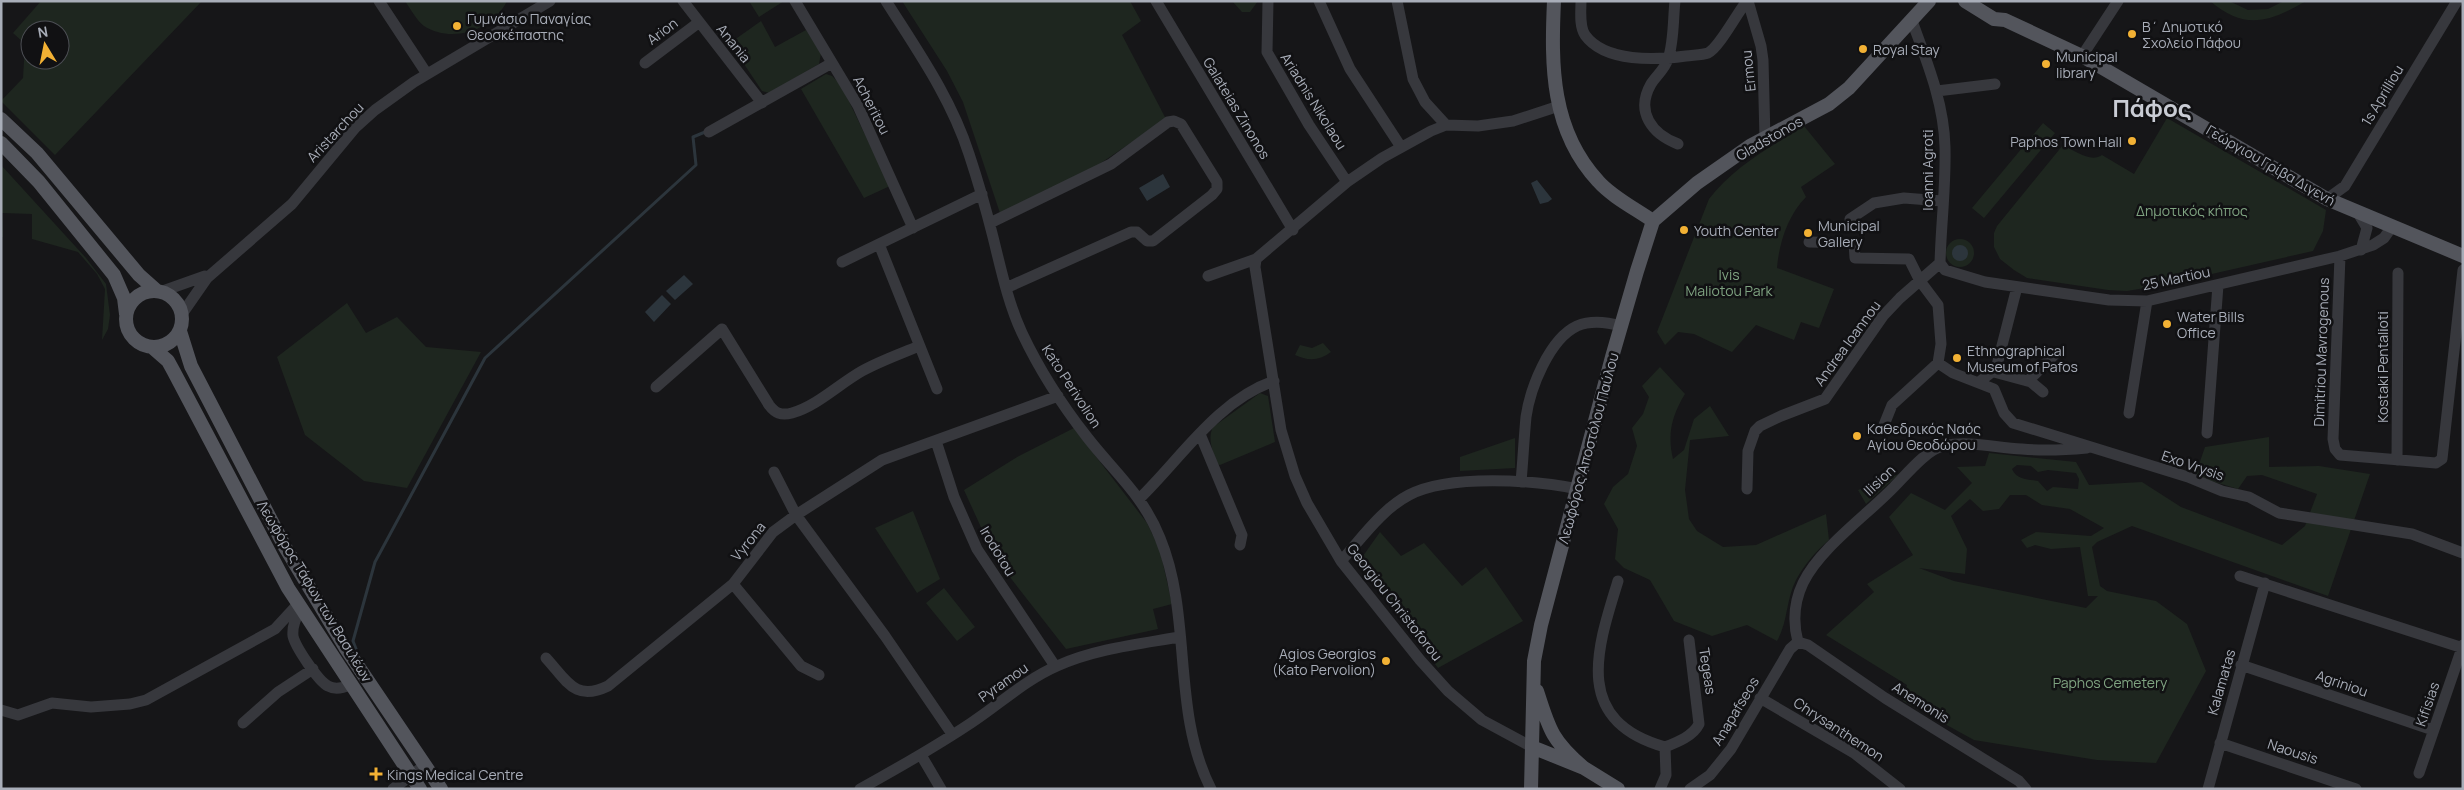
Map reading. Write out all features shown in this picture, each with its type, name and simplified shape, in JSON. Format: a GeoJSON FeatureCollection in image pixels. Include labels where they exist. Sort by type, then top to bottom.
{"type":"FeatureCollection","features":[{"type":"Feature","properties":{"kind":"main road"},"geometry":{"type":"LineString","coordinates":[[1554,1],[1552,34],[1553,79],[1559,106],[1574,146],[1598,181],[1654,221]]}},
{"type":"Feature","properties":{"kind":"main road","name":"Gladstonos"},"geometry":{"type":"LineString","coordinates":[[1882,53],[1916,1]]}},
{"type":"Feature","properties":{"kind":"main road","name":"Gladstonos"},"geometry":{"type":"LineString","coordinates":[[1654,221],[1698,183],[1765,139],[1829,104],[1849,88],[1929,1]]}},
{"type":"Feature","properties":{"kind":"main road","name":"Γεώργιου Γρίβα Διγενή"},"geometry":{"type":"LineString","coordinates":[[1965,1],[1994,20],[2005,20]]}},
{"type":"Feature","properties":{"kind":"main road","name":"Γεώργιου Γρίβα Διγενή"},"geometry":{"type":"LineString","coordinates":[[1982,1],[2005,20],[2082,56],[2327,199],[2391,228],[2463,256]]}},
{"type":"Feature","properties":{"kind":"main road"},"geometry":{"type":"LineString","coordinates":[[1,119],[37,153],[139,275],[159,291],[172,297],[182,314],[180,331],[170,342],[152,347],[138,342],[132,337],[128,329],[124,298],[114,275],[39,182],[1,142]]}},
{"type":"Feature","properties":{"kind":"main road","name":"Λεωφόρος Αποστόλου Παύλου"},"geometry":{"type":"LineString","coordinates":[[1532,747],[1533,678],[1541,625],[1621,326],[1647,236],[1654,221]]}},
{"type":"Feature","properties":{"kind":"main road"},"geometry":{"type":"LineString","coordinates":[[126,314],[137,296],[159,291]]}},
{"type":"Feature","properties":{"kind":"main road","name":"Λεωφόρος Τάφων των Βασιλέων"},"geometry":{"type":"LineString","coordinates":[[180,331],[191,366],[285,547],[345,647],[441,789]]}},
{"type":"Feature","properties":{"kind":"main road","name":"Λεωφόρος Τάφων των Βασιλέων"},"geometry":{"type":"LineString","coordinates":[[152,347],[168,361],[300,606],[350,685],[420,789]]}},
{"type":"Feature","properties":{"kind":"main road"},"geometry":{"type":"LineString","coordinates":[[1533,678],[1550,730],[1563,751],[1584,768],[1618,789]]}},
{"type":"Feature","properties":{"kind":"main road"},"geometry":{"type":"LineString","coordinates":[[1531,789],[1532,747],[1584,768]]}},
{"type":"Feature","properties":{"kind":"street"},"geometry":{"type":"LineString","coordinates":[[379,1],[428,74]]}},
{"type":"Feature","properties":{"kind":"street","name":"Aristarchou"},"geometry":{"type":"LineString","coordinates":[[182,314],[200,285],[292,204],[362,122],[398,93],[550,1]]}},
{"type":"Feature","properties":{"kind":"street","name":"Anania"},"geometry":{"type":"LineString","coordinates":[[683,1],[698,23],[762,103]]}},
{"type":"Feature","properties":{"kind":"street","name":"Acheritou"},"geometry":{"type":"LineString","coordinates":[[795,1],[858,106],[913,228]]}},
{"type":"Feature","properties":{"kind":"street","name":"Kato Perivolion"},"geometry":{"type":"LineString","coordinates":[[886,1],[948,101],[962,134],[982,194],[1006,288],[1021,332],[1058,396],[1086,436],[1140,498],[1161,539],[1175,593],[1192,736],[1201,769],[1211,789]]}},
{"type":"Feature","properties":{"kind":"street","name":"Galateias Zinonos"},"geometry":{"type":"LineString","coordinates":[[1156,1],[1293,230]]}},
{"type":"Feature","properties":{"kind":"street","name":"Ariadnis Nikolaou"},"geometry":{"type":"LineString","coordinates":[[1268,1],[1267,52],[1309,125],[1347,182]]}},
{"type":"Feature","properties":{"kind":"street"},"geometry":{"type":"LineString","coordinates":[[1319,1],[1350,69],[1401,147]]}},
{"type":"Feature","properties":{"kind":"street"},"geometry":{"type":"LineString","coordinates":[[1397,1],[1413,80],[1425,102],[1446,125]]}},
{"type":"Feature","properties":{"kind":"street"},"geometry":{"type":"LineString","coordinates":[[1581,1],[1582,26],[1586,35],[1593,42],[1613,53],[1631,58],[1668,59],[1709,53],[1721,40],[1734,17],[1747,1]]}},
{"type":"Feature","properties":{"kind":"street"},"geometry":{"type":"LineString","coordinates":[[1676,1],[1668,59],[1646,95],[1645,116],[1649,125],[1657,133],[1678,144]]}},
{"type":"Feature","properties":{"kind":"street","name":"Ermou"},"geometry":{"type":"LineString","coordinates":[[1747,1],[1762,46],[1765,139]]}},
{"type":"Feature","properties":{"kind":"street"},"geometry":{"type":"LineString","coordinates":[[2082,56],[2118,1]]}},
{"type":"Feature","properties":{"kind":"street","name":"1s Aprilliou"},"geometry":{"type":"LineString","coordinates":[[2327,199],[2345,186],[2457,1]]}},
{"type":"Feature","properties":{"kind":"street","name":"Ioanni Agroti"},"geometry":{"type":"LineString","coordinates":[[1912,21],[1937,91],[1945,148],[1940,263]]}},
{"type":"Feature","properties":{"kind":"street","name":"Arion"},"geometry":{"type":"LineString","coordinates":[[645,63],[698,23]]}},
{"type":"Feature","properties":{"kind":"street"},"geometry":{"type":"LineString","coordinates":[[708,132],[832,63]]}},
{"type":"Feature","properties":{"kind":"street"},"geometry":{"type":"LineString","coordinates":[[1937,91],[1995,84]]}},
{"type":"Feature","properties":{"kind":"street"},"geometry":{"type":"LineString","coordinates":[[1208,276],[1256,258],[1293,230],[1347,182],[1401,147],[1446,125],[1478,126],[1513,121],[1559,106]]}},
{"type":"Feature","properties":{"kind":"street"},"geometry":{"type":"LineString","coordinates":[[990,224],[1111,164],[1168,122],[1174,121],[1181,124],[1217,182],[1218,189],[1212,195],[1153,241],[1147,241],[1137,232],[1131,232],[1006,288]]}},
{"type":"Feature","properties":{"kind":"street"},"geometry":{"type":"LineString","coordinates":[[842,262],[982,194]]}},
{"type":"Feature","properties":{"kind":"street"},"geometry":{"type":"LineString","coordinates":[[1850,219],[1874,203],[1904,198],[1942,201]]}},
{"type":"Feature","properties":{"kind":"street"},"geometry":{"type":"LineString","coordinates":[[2358,212],[2366,228],[2361,250]]}},
{"type":"Feature","properties":{"kind":"street","name":"25 Martiou"},"geometry":{"type":"LineString","coordinates":[[1940,263],[1945,270],[1965,277],[2017,287],[2108,300],[2147,301],[2361,250],[2384,238],[2391,228]]}},
{"type":"Feature","properties":{"kind":"street"},"geometry":{"type":"LineString","coordinates":[[1809,242],[1854,244],[1855,258],[1909,260],[1920,281],[1938,305],[1941,344],[1938,363],[1892,405],[1884,425]]}},
{"type":"Feature","properties":{"kind":"street"},"geometry":{"type":"LineString","coordinates":[[879,244],[937,389]]}},
{"type":"Feature","properties":{"kind":"street","name":"Dimitriou Mavrogenous"},"geometry":{"type":"LineString","coordinates":[[2340,256],[2333,438],[2335,449],[2340,455],[2397,460]]}},
{"type":"Feature","properties":{"kind":"street","name":"Georgiou Christoforou"},"geometry":{"type":"LineString","coordinates":[[1256,258],[1255,267],[1280,430],[1295,476],[1341,561],[1448,691],[1482,720],[1532,747]]}},
{"type":"Feature","properties":{"kind":"street","name":"Andrea Ioannou"},"geometry":{"type":"LineString","coordinates":[[1747,489],[1751,440],[1755,431],[1768,422],[1825,399],[1883,316],[1940,263]]}},
{"type":"Feature","properties":{"kind":"street"},"geometry":{"type":"LineString","coordinates":[[2397,460],[2436,463],[2442,459],[2463,270]]}},
{"type":"Feature","properties":{"kind":"street","name":"Aristarchou"},"geometry":{"type":"LineString","coordinates":[[159,291],[212,273]]}},
{"type":"Feature","properties":{"kind":"street","name":"Kostaki Pentalioti"},"geometry":{"type":"LineString","coordinates":[[2397,460],[2398,273]]}},
{"type":"Feature","properties":{"kind":"street"},"geometry":{"type":"LineString","coordinates":[[2207,433],[2218,284]]}},
{"type":"Feature","properties":{"kind":"street"},"geometry":{"type":"LineString","coordinates":[[1979,382],[1994,372],[2017,287]]}},
{"type":"Feature","properties":{"kind":"street"},"geometry":{"type":"LineString","coordinates":[[2129,413],[2147,301]]}},
{"type":"Feature","properties":{"kind":"street"},"geometry":{"type":"LineString","coordinates":[[1521,482],[1526,415],[1537,378],[1559,339],[1576,326],[1590,323],[1601,321],[1621,326]]}},
{"type":"Feature","properties":{"kind":"street"},"geometry":{"type":"LineString","coordinates":[[656,388],[722,329],[769,405],[781,415],[791,414],[804,408],[862,372],[919,346]]}},
{"type":"Feature","properties":{"kind":"street"},"geometry":{"type":"LineString","coordinates":[[2028,381],[2055,354]]}},
{"type":"Feature","properties":{"kind":"street","name":"Exo Vrysis"},"geometry":{"type":"LineString","coordinates":[[1938,363],[1953,373],[1979,382],[1996,391],[2004,413],[2013,423],[2188,477],[2222,491],[2249,497],[2279,513],[2412,534],[2463,552]]}},
{"type":"Feature","properties":{"kind":"street"},"geometry":{"type":"LineString","coordinates":[[1994,372],[2028,381],[2043,392]]}},
{"type":"Feature","properties":{"kind":"street"},"geometry":{"type":"LineString","coordinates":[[1140,498],[1200,434],[1239,398],[1256,387],[1274,381]]}},
{"type":"Feature","properties":{"kind":"street","name":"Vyrona"},"geometry":{"type":"LineString","coordinates":[[546,658],[568,683],[578,690],[588,694],[597,692],[608,686],[646,657],[733,584],[773,532],[796,515],[882,460],[1058,396]]}},
{"type":"Feature","properties":{"kind":"street"},"geometry":{"type":"LineString","coordinates":[[1200,434],[1242,535],[1240,545]]}},
{"type":"Feature","properties":{"kind":"street","name":"Irodotou"},"geometry":{"type":"LineString","coordinates":[[936,441],[954,497],[977,549],[1055,666]]}},
{"type":"Feature","properties":{"kind":"street","name":"Ilision"},"geometry":{"type":"LineString","coordinates":[[1798,642],[1795,631],[1795,615],[1799,594],[1807,576],[1860,518],[1914,466],[1940,446],[1964,444],[2022,449],[2065,450],[2091,447]]}},
{"type":"Feature","properties":{"kind":"street"},"geometry":{"type":"LineString","coordinates":[[774,472],[796,515],[885,636],[952,734]]}},
{"type":"Feature","properties":{"kind":"street"},"geometry":{"type":"LineString","coordinates":[[1341,561],[1381,518],[1408,495],[1425,488],[1442,485],[1521,482],[1578,489]]}},
{"type":"Feature","properties":{"kind":"street"},"geometry":{"type":"LineString","coordinates":[[2240,576],[2462,647]]}},
{"type":"Feature","properties":{"kind":"street"},"geometry":{"type":"LineString","coordinates":[[1618,581],[1598,650],[1598,676],[1602,695],[1608,710],[1616,722],[1646,741],[1665,747],[1666,775],[1660,789]]}},
{"type":"Feature","properties":{"kind":"street","name":"Kalamatas"},"geometry":{"type":"LineString","coordinates":[[2208,789],[2265,583]]}},
{"type":"Feature","properties":{"kind":"street"},"geometry":{"type":"LineString","coordinates":[[733,584],[801,666],[819,675]]}},
{"type":"Feature","properties":{"kind":"street"},"geometry":{"type":"LineString","coordinates":[[300,606],[295,620],[294,637],[313,669],[329,687],[337,688],[350,685]]}},
{"type":"Feature","properties":{"kind":"street"},"geometry":{"type":"LineString","coordinates":[[1,710],[18,714],[52,703],[92,707],[130,704],[146,700],[275,629],[300,606]]}},
{"type":"Feature","properties":{"kind":"street","name":"Pyramou"},"geometry":{"type":"LineString","coordinates":[[860,789],[921,755],[1033,678],[1055,666],[1071,660],[1179,637]]}},
{"type":"Feature","properties":{"kind":"street","name":"Tegeas"},"geometry":{"type":"LineString","coordinates":[[1665,747],[1679,742],[1696,730],[1699,724],[1689,640]]}},
{"type":"Feature","properties":{"kind":"street","name":"Anapafseos"},"geometry":{"type":"LineString","coordinates":[[1690,789],[1710,775],[1731,750],[1790,649],[1798,642]]}},
{"type":"Feature","properties":{"kind":"street","name":"Anemonis"},"geometry":{"type":"LineString","coordinates":[[1798,642],[1808,645],[1885,698],[2018,781],[2026,789]]}},
{"type":"Feature","properties":{"kind":"street","name":"Kifisias"},"geometry":{"type":"LineString","coordinates":[[2419,773],[2462,647]]}},
{"type":"Feature","properties":{"kind":"street","name":"Agriniou"},"geometry":{"type":"LineString","coordinates":[[2242,665],[2433,730]]}},
{"type":"Feature","properties":{"kind":"street"},"geometry":{"type":"LineString","coordinates":[[244,724],[282,688],[313,669]]}},
{"type":"Feature","properties":{"kind":"street","name":"Chrysanthemon"},"geometry":{"type":"LineString","coordinates":[[1760,698],[1854,754],[1900,789]]}},
{"type":"Feature","properties":{"kind":"street","name":"Naousis"},"geometry":{"type":"LineString","coordinates":[[2220,743],[2356,789]]}},
{"type":"Feature","properties":{"kind":"street"},"geometry":{"type":"LineString","coordinates":[[921,755],[941,789]]}},
{"type":"Feature","properties":{"kind":"street"},"geometry":{"type":"LineString","coordinates":[[393,789],[425,765]]}},
{"type":"Feature","properties":{"kind":"green space"},"geometry":{"type":"Polygon","coordinates":[[[41,1],[202,1],[55,155],[1,101],[23,78],[23,70],[70,70],[70,20],[24,20],[41,1]]]}},
{"type":"Feature","properties":{"kind":"green space"},"geometry":{"type":"Polygon","coordinates":[[[405,1],[507,1],[492,20],[482,26],[459,34],[447,34],[435,31],[421,24],[405,1]]]}},
{"type":"Feature","properties":{"kind":"green space"},"geometry":{"type":"Polygon","coordinates":[[[749,1],[784,1],[759,17],[749,1]]]}},
{"type":"Feature","properties":{"kind":"green space"},"geometry":{"type":"Polygon","coordinates":[[[902,1],[1130,1],[1141,21],[1122,35],[1166,119],[1098,165],[1001,216],[963,102],[947,71],[902,1]]]}},
{"type":"Feature","properties":{"kind":"green space"},"geometry":{"type":"Polygon","coordinates":[[[1232,1],[1258,1],[1250,12],[1242,12],[1232,1]]]}},
{"type":"Feature","properties":{"kind":"green space"},"geometry":{"type":"Polygon","coordinates":[[[2210,1],[2229,1],[2248,10],[2268,9],[2284,1],[2306,1],[2269,18],[2246,20],[2235,17],[2210,1]]]}},
{"type":"Feature","properties":{"kind":"green space"},"geometry":{"type":"Polygon","coordinates":[[[761,21],[775,47],[806,30],[821,53],[819,64],[769,93],[762,91],[730,43],[761,21]]]}},
{"type":"Feature","properties":{"kind":"green space"},"geometry":{"type":"Polygon","coordinates":[[[20,25],[20,39],[13,33],[20,25]]]}},
{"type":"Feature","properties":{"kind":"green space"},"geometry":{"type":"Polygon","coordinates":[[[826,74],[832,76],[841,85],[890,186],[864,198],[801,89],[826,74]]]}},
{"type":"Feature","properties":{"kind":"green space","name":"Δημοτικός κήπος"},"geometry":{"type":"Polygon","coordinates":[[[2167,118],[2326,210],[2323,231],[2313,251],[2163,285],[2127,291],[2027,278],[2000,259],[1994,247],[1994,233],[1997,226],[2063,145],[2088,157],[2093,158],[2102,155],[2134,174],[2167,118]]]}},
{"type":"Feature","properties":{"kind":"green space"},"geometry":{"type":"Polygon","coordinates":[[[2043,123],[2055,133],[1984,218],[1972,208],[2043,123]]]}},
{"type":"Feature","properties":{"kind":"green space","name":"Ivis Maliotou Park"},"geometry":{"type":"Polygon","coordinates":[[[1804,126],[1835,164],[1801,187],[1806,197],[1789,221],[1780,249],[1777,268],[1834,289],[1819,328],[1801,322],[1794,340],[1756,325],[1732,352],[1694,334],[1678,332],[1665,345],[1657,332],[1709,199],[1741,167],[1804,126]]]}},
{"type":"Feature","properties":{"kind":"green space"},"geometry":{"type":"Polygon","coordinates":[[[1,165],[86,258],[106,284],[110,315],[108,329],[102,340],[105,289],[97,274],[78,252],[32,239],[32,214],[2,213],[3,237],[1,237],[1,165]]]}},
{"type":"Feature","properties":{"kind":"green space"},"geometry":{"type":"Polygon","coordinates":[[[1960,239],[1970,243],[1974,253],[1970,263],[1960,267],[1950,263],[1946,253],[1950,243],[1960,239]]]}},
{"type":"Feature","properties":{"kind":"green space"},"geometry":{"type":"Polygon","coordinates":[[[347,303],[366,333],[397,317],[426,347],[481,352],[407,488],[364,481],[305,435],[277,357],[347,303]]]}},
{"type":"Feature","properties":{"kind":"green space"},"geometry":{"type":"Polygon","coordinates":[[[1323,343],[1331,352],[1322,357],[1309,359],[1295,355],[1300,345],[1312,348],[1323,343]]]}},
{"type":"Feature","properties":{"kind":"green space"},"geometry":{"type":"Polygon","coordinates":[[[1660,367],[1685,394],[1672,425],[1671,450],[1673,459],[1684,450],[1694,419],[1710,406],[1729,436],[1690,440],[1685,490],[1689,519],[1697,531],[1723,547],[1756,545],[1826,514],[1829,540],[1811,558],[1796,580],[1790,595],[1781,634],[1777,641],[1747,625],[1712,636],[1674,621],[1650,580],[1624,568],[1615,559],[1618,529],[1604,504],[1613,487],[1628,474],[1637,446],[1632,428],[1643,414],[1649,397],[1642,386],[1660,367]]]}},
{"type":"Feature","properties":{"kind":"green space"},"geometry":{"type":"Polygon","coordinates":[[[1260,393],[1268,396],[1275,442],[1220,465],[1217,464],[1211,441],[1213,427],[1260,393]]]}},
{"type":"Feature","properties":{"kind":"green space"},"geometry":{"type":"Polygon","coordinates":[[[1074,428],[1147,523],[1160,550],[1172,604],[1153,609],[1158,629],[1066,649],[995,558],[964,490],[1019,456],[1074,428]]]}},
{"type":"Feature","properties":{"kind":"green space","name":"Paphos Cemetery"},"geometry":{"type":"Polygon","coordinates":[[[2269,437],[2269,467],[2319,466],[2370,474],[2328,596],[2132,526],[2097,542],[2092,547],[2100,586],[2107,591],[2156,601],[2187,624],[2206,671],[2156,763],[2097,760],[1974,740],[1903,701],[1907,685],[1826,635],[1874,592],[1867,584],[1913,555],[1889,517],[1911,493],[1945,510],[1972,483],[1957,467],[1985,466],[1989,453],[2076,462],[2089,485],[2142,482],[2181,507],[2282,545],[2305,526],[2317,494],[2262,475],[2247,476],[2238,489],[2195,476],[2205,447],[2269,437]],[[2017,465],[2012,469],[2014,473],[2023,478],[2038,481],[2047,491],[2053,487],[2078,489],[2079,479],[2076,473],[2048,470],[2038,472],[2031,466],[2017,465]],[[2010,495],[1999,509],[1983,511],[1970,499],[1951,516],[1967,549],[1965,574],[1919,568],[1954,581],[2086,608],[2098,596],[2088,596],[2080,547],[2051,549],[2035,545],[2027,548],[2021,540],[2036,532],[2091,536],[2104,528],[2070,509],[2042,505],[2026,495],[2010,495]]]}},
{"type":"Feature","properties":{"kind":"green space"},"geometry":{"type":"Polygon","coordinates":[[[1515,438],[1515,468],[1460,471],[1460,457],[1515,438]]]}},
{"type":"Feature","properties":{"kind":"green space"},"geometry":{"type":"Polygon","coordinates":[[[1899,474],[1866,504],[1858,490],[1899,474]]]}},
{"type":"Feature","properties":{"kind":"green space"},"geometry":{"type":"Polygon","coordinates":[[[913,511],[940,579],[917,593],[875,528],[913,511]]]}},
{"type":"Feature","properties":{"kind":"green space"},"geometry":{"type":"Polygon","coordinates":[[[1380,532],[1401,556],[1424,543],[1462,586],[1486,567],[1523,621],[1438,668],[1358,563],[1380,532]]]}},
{"type":"Feature","properties":{"kind":"green space"},"geometry":{"type":"Polygon","coordinates":[[[944,588],[975,627],[957,641],[926,603],[944,588]]]}},
{"type":"Feature","properties":{"kind":"shaded area"},"geometry":{"type":"Polygon","coordinates":[[[1163,174],[1170,187],[1147,201],[1139,188],[1163,174]]]}},
{"type":"Feature","properties":{"kind":"shaded area"},"geometry":{"type":"Polygon","coordinates":[[[1537,180],[1552,199],[1548,202],[1540,204],[1531,183],[1537,180]]]}},
{"type":"Feature","properties":{"kind":"shaded area"},"geometry":{"type":"Polygon","coordinates":[[[1960,245],[1968,253],[1960,261],[1952,253],[1960,245]]]}},
{"type":"Feature","properties":{"kind":"shaded area"},"geometry":{"type":"Polygon","coordinates":[[[684,275],[693,284],[675,300],[666,291],[684,275]]]}},
{"type":"Feature","properties":{"kind":"shaded area"},"geometry":{"type":"Polygon","coordinates":[[[662,295],[671,304],[654,322],[645,312],[662,295]]]}},
{"type":"Feature","properties":{"kind":"waterway"},"geometry":{"type":"LineString","coordinates":[[358,654],[353,641],[375,562],[485,358],[696,165],[693,137],[705,132]]}},
{"type":"Feature","properties":{"kind":"place","name":"Γυμνάσιο Παναγίας Θεοσκέπαστης"},"geometry":{"type":"Point","coordinates":[457,26]}},
{"type":"Feature","properties":{"kind":"place","name":"Β΄ Δημοτικό Σχολείο Πάφου"},"geometry":{"type":"Point","coordinates":[2132,34]}},
{"type":"Feature","properties":{"kind":"place","name":"Royal Stay"},"geometry":{"type":"Point","coordinates":[1863,49]}},
{"type":"Feature","properties":{"kind":"place","name":"Municipal library"},"geometry":{"type":"Point","coordinates":[2046,64]}},
{"type":"Feature","properties":{"kind":"place","name":"Paphos Town Hall"},"geometry":{"type":"Point","coordinates":[2132,141]}},
{"type":"Feature","properties":{"kind":"place","name":"Youth Center"},"geometry":{"type":"Point","coordinates":[1684,230]}},
{"type":"Feature","properties":{"kind":"place","name":"Municipal Gallery"},"geometry":{"type":"Point","coordinates":[1808,233]}},
{"type":"Feature","properties":{"kind":"place","name":"Water Bills Office"},"geometry":{"type":"Point","coordinates":[2167,324]}},
{"type":"Feature","properties":{"kind":"place","name":"Ethnographical Museum of Pafos"},"geometry":{"type":"Point","coordinates":[1957,358]}},
{"type":"Feature","properties":{"kind":"place","name":"Καθεδρικός Ναός Αγίου Θεοδώρου"},"geometry":{"type":"Point","coordinates":[1857,436]}},
{"type":"Feature","properties":{"kind":"place","name":"Agios Georgios (Kato Pervolion)"},"geometry":{"type":"Point","coordinates":[1386,661]}},
{"type":"Feature","properties":{"kind":"place","name":"Kings Medical Centre"},"geometry":{"type":"Point","coordinates":[376,774]}},
{"type":"Feature","properties":{"kind":"district","name":"Πάφος"},"geometry":{"type":"Point","coordinates":[2152,107]}}]}
